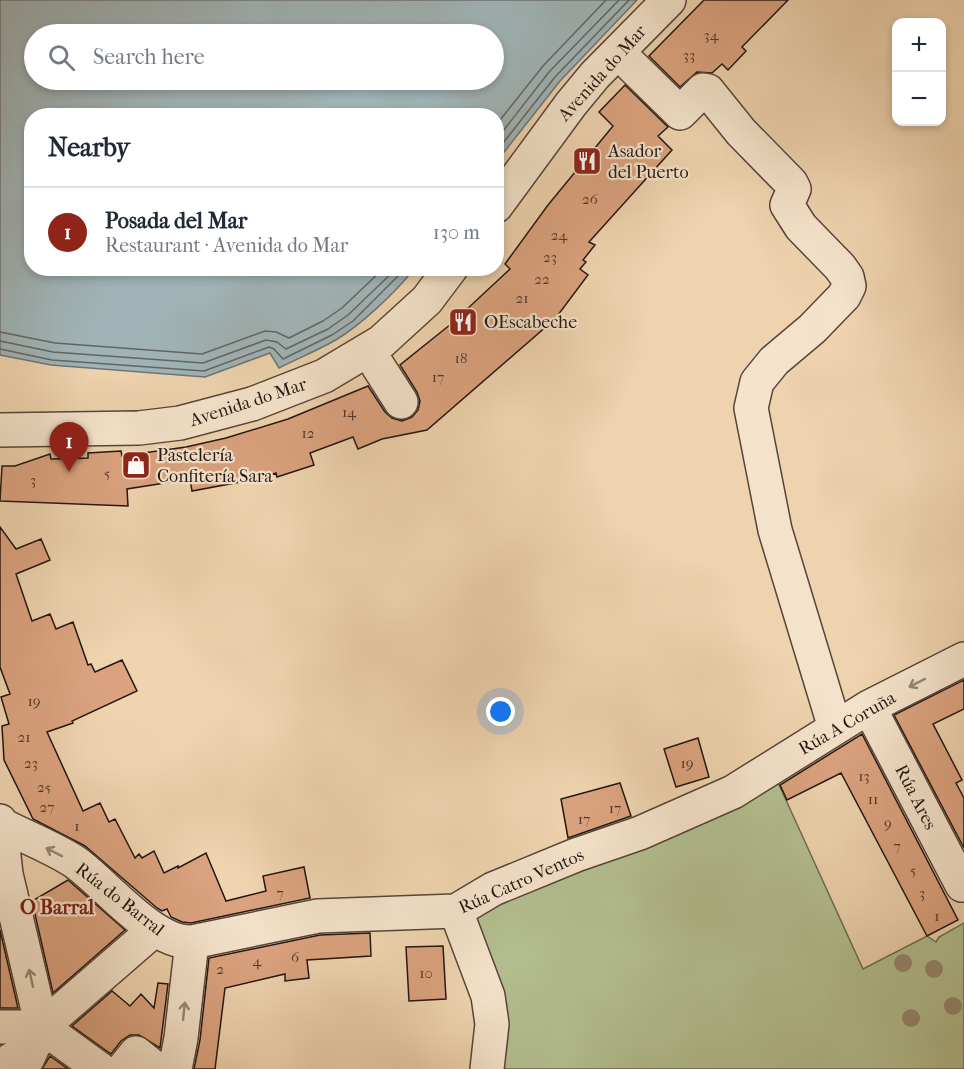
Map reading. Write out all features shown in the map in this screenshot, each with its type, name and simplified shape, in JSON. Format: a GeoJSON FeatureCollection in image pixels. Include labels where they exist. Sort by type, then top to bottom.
{"type":"FeatureCollection","features":[{"type":"Feature","properties":{"kind":"street","name":"Avenida do Mar"},"geometry":{"type":"LineString","coordinates":[[504,195],[577,97],[669,0]]}},
{"type":"Feature","properties":{"kind":"street"},"geometry":{"type":"LineString","coordinates":[[631,65],[681,113],[703,90],[708,91],[741,132],[791,183],[794,189],[787,205],[794,219],[847,277],[849,286],[844,296],[774,361],[757,381],[751,408],[775,530],[835,728]]}},
{"type":"Feature","properties":{"kind":"street","name":"Avenida do Mar"},"geometry":{"type":"LineString","coordinates":[[1,430],[139,428],[180,423],[252,404],[324,376],[381,342],[427,300],[445,276]]}},
{"type":"Feature","properties":{"kind":"street"},"geometry":{"type":"LineString","coordinates":[[378,366],[401,402]]}},
{"type":"Feature","properties":{"kind":"street","name":"Rúa A Coruña"},"geometry":{"type":"LineString","coordinates":[[733,792],[869,707],[964,659]]}},
{"type":"Feature","properties":{"kind":"street","name":"Rúa Ares"},"geometry":{"type":"LineString","coordinates":[[869,707],[963,884]]}},
{"type":"Feature","properties":{"kind":"street","name":"Rúa Catro Ventos"},"geometry":{"type":"LineString","coordinates":[[192,942],[318,916],[456,911],[493,889],[576,855],[640,833],[733,792]]}},
{"type":"Feature","properties":{"kind":"street"},"geometry":{"type":"LineString","coordinates":[[0,823],[6,874],[42,1027]]}},
{"type":"Feature","properties":{"kind":"street","name":"Rúa do Barral"},"geometry":{"type":"LineString","coordinates":[[0,823],[74,862],[154,930],[181,943],[192,942]]}},
{"type":"Feature","properties":{"kind":"street"},"geometry":{"type":"LineString","coordinates":[[456,911],[488,996],[492,1024],[487,1069]]}},
{"type":"Feature","properties":{"kind":"street"},"geometry":{"type":"LineString","coordinates":[[10,1069],[12,1059],[28,1058],[42,1027],[154,930]]}},
{"type":"Feature","properties":{"kind":"street"},"geometry":{"type":"LineString","coordinates":[[175,1069],[192,942]]}},
{"type":"Feature","properties":{"kind":"street"},"geometry":{"type":"LineString","coordinates":[[0,1027],[42,1027],[100,1069]]}},
{"type":"Feature","properties":{"kind":"street"},"geometry":{"type":"LineString","coordinates":[[123,1069],[136,1053],[156,1069]]}},
{"type":"Feature","properties":{"kind":"green space"},"geometry":{"type":"Polygon","coordinates":[[[775,776],[863,969],[927,936],[936,942],[939,937],[964,923],[964,1069],[498,1069],[470,917],[775,776]]]}},
{"type":"Feature","properties":{"kind":"water"},"geometry":{"type":"Polygon","coordinates":[[[0,0],[637,0],[560,81],[504,152],[504,108],[24,108],[24,276],[408,276],[355,327],[334,341],[279,368],[270,353],[205,377],[51,365],[0,355],[0,0]]]}},
{"type":"Feature","properties":{"kind":"building"},"geometry":{"type":"Polygon","coordinates":[[[704,0],[788,0],[742,47],[746,51],[728,70],[722,64],[712,73],[697,72],[680,87],[649,56],[704,0]]]}},
{"type":"Feature","properties":{"kind":"building"},"geometry":{"type":"Polygon","coordinates":[[[625,85],[668,127],[658,136],[672,150],[589,242],[595,245],[583,260],[586,262],[580,269],[588,275],[555,319],[427,430],[382,439],[358,449],[353,437],[310,453],[314,465],[277,477],[276,473],[251,482],[251,480],[192,491],[190,479],[127,489],[128,506],[0,501],[2,466],[15,466],[50,454],[51,459],[88,458],[88,453],[121,451],[122,456],[186,447],[226,438],[288,419],[368,386],[385,412],[392,418],[402,421],[412,417],[418,410],[420,401],[400,365],[451,324],[510,269],[505,264],[548,205],[613,126],[599,112],[625,85]]]}},
{"type":"Feature","properties":{"kind":"building"},"geometry":{"type":"Polygon","coordinates":[[[0,527],[16,549],[41,539],[50,560],[16,574],[32,621],[50,614],[56,629],[73,622],[88,665],[91,664],[95,672],[122,660],[137,691],[72,721],[73,723],[47,732],[83,811],[100,803],[109,822],[115,819],[135,858],[139,854],[142,858],[154,851],[164,873],[206,853],[226,901],[266,891],[263,876],[304,867],[310,898],[191,923],[182,922],[171,917],[167,909],[162,911],[157,908],[85,846],[33,819],[4,760],[2,726],[9,724],[1,697],[10,694],[0,667],[0,527]]]}},
{"type":"Feature","properties":{"kind":"building"},"geometry":{"type":"Polygon","coordinates":[[[964,680],[964,709],[933,724],[962,780],[956,783],[964,798],[964,848],[894,715],[964,680]]]}},
{"type":"Feature","properties":{"kind":"building"},"geometry":{"type":"Polygon","coordinates":[[[862,734],[958,920],[927,936],[841,773],[787,800],[780,785],[862,734]]]}},
{"type":"Feature","properties":{"kind":"building"},"geometry":{"type":"Polygon","coordinates":[[[698,738],[709,777],[676,787],[664,749],[698,738]]]}},
{"type":"Feature","properties":{"kind":"building"},"geometry":{"type":"Polygon","coordinates":[[[620,783],[631,816],[568,838],[561,799],[620,783]]]}},
{"type":"Feature","properties":{"kind":"building"},"geometry":{"type":"Polygon","coordinates":[[[68,880],[125,930],[53,993],[32,901],[68,880]]]}},
{"type":"Feature","properties":{"kind":"building"},"geometry":{"type":"Polygon","coordinates":[[[0,930],[18,1008],[0,1008],[0,930]]]}},
{"type":"Feature","properties":{"kind":"building"},"geometry":{"type":"Polygon","coordinates":[[[370,933],[371,956],[307,960],[309,978],[285,981],[285,974],[225,988],[215,1069],[194,1069],[200,1040],[209,958],[320,935],[370,933]]]}},
{"type":"Feature","properties":{"kind":"building"},"geometry":{"type":"Polygon","coordinates":[[[443,946],[446,999],[409,1001],[406,947],[443,946]]]}},
{"type":"Feature","properties":{"kind":"building"},"geometry":{"type":"Polygon","coordinates":[[[158,983],[168,984],[160,1048],[139,1035],[130,1035],[121,1041],[111,1054],[72,1026],[112,991],[130,1006],[141,994],[154,1008],[158,983]]]}},
{"type":"Feature","properties":{"kind":"building"},"geometry":{"type":"Polygon","coordinates":[[[50,1056],[68,1069],[42,1069],[50,1056]]]}},
{"type":"Feature","properties":{"kind":"place","name":"Asador del Puerto"},"geometry":{"type":"Point","coordinates":[587,161]}},
{"type":"Feature","properties":{"kind":"place","name":"OEscabeche"},"geometry":{"type":"Point","coordinates":[463,322]}},
{"type":"Feature","properties":{"kind":"place","name":"Pastelería Confitería Sara"},"geometry":{"type":"Point","coordinates":[136,465]}},
{"type":"Feature","properties":{"kind":"place","name":"Posada del Mar"},"geometry":{"type":"Point","coordinates":[69,472]}},
{"type":"Feature","properties":{"kind":"district","name":"O Barral"},"geometry":{"type":"Point","coordinates":[57,907]}}]}
